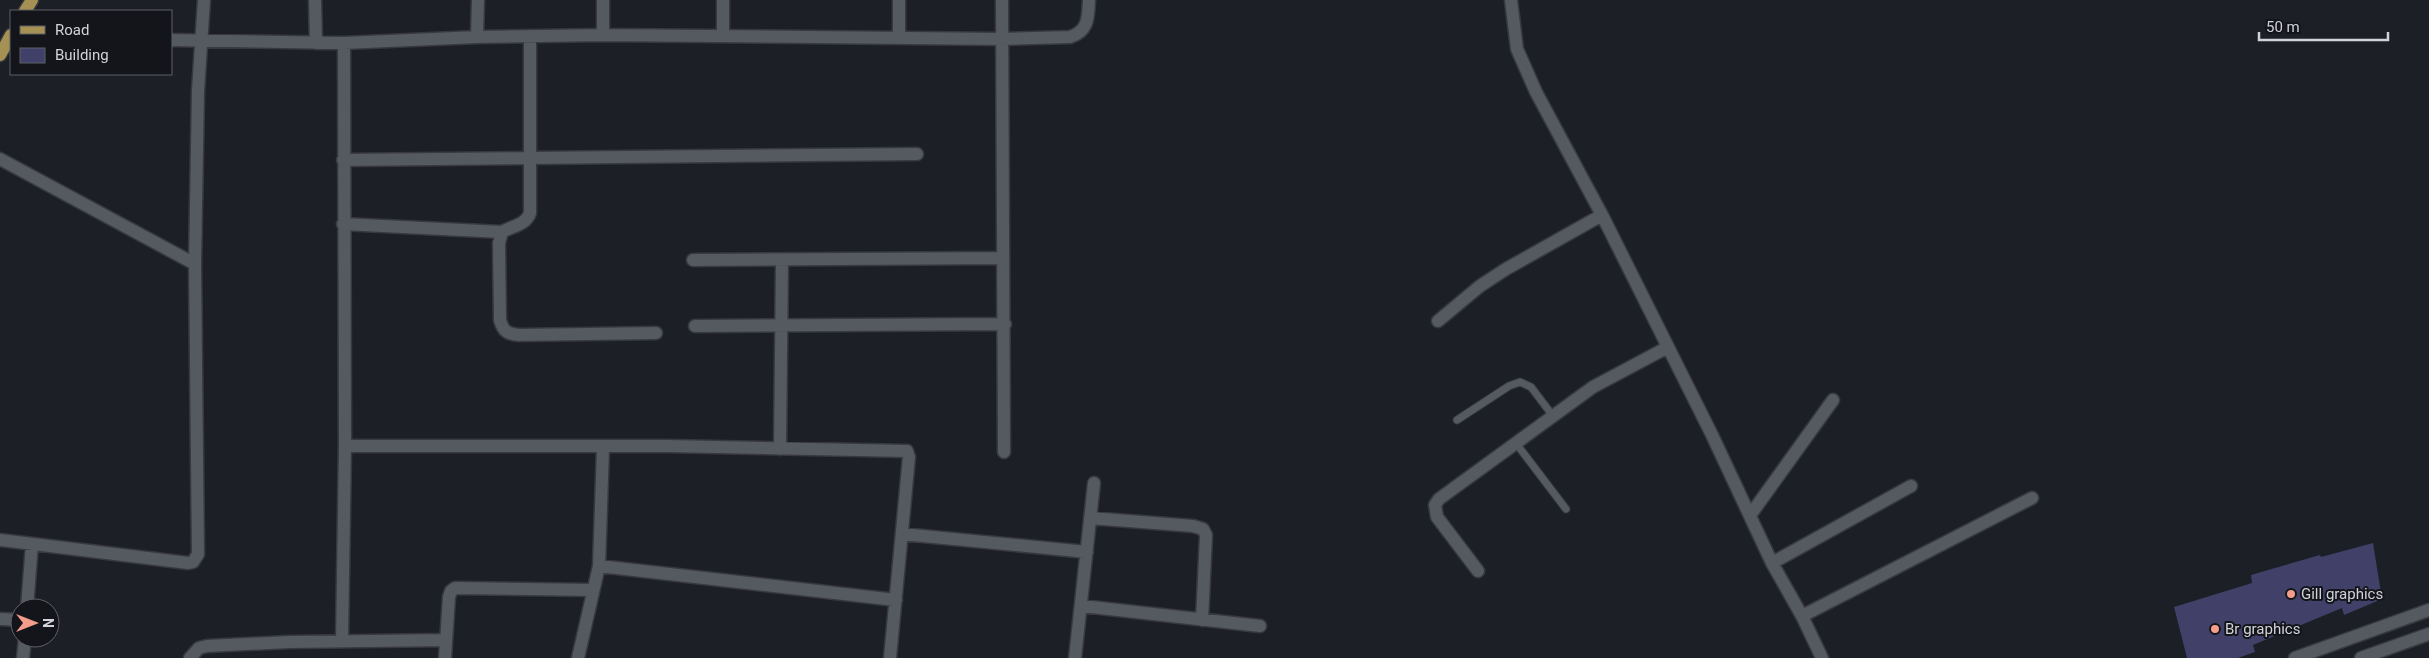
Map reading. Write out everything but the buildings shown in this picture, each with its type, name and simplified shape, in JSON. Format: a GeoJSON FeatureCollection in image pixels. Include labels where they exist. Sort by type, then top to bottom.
{"type":"FeatureCollection","features":[{"type":"Feature","properties":{"kind":"main road"},"geometry":{"type":"LineString","coordinates":[[0,55],[10,38]]}},
{"type":"Feature","properties":{"kind":"street"},"geometry":{"type":"LineString","coordinates":[[0,540],[188,563],[196,558],[198,549],[195,264],[201,40],[204,0]]}},
{"type":"Feature","properties":{"kind":"street"},"geometry":{"type":"LineString","coordinates":[[315,0],[316,43]]}},
{"type":"Feature","properties":{"kind":"street"},"geometry":{"type":"LineString","coordinates":[[477,37],[478,0]]}},
{"type":"Feature","properties":{"kind":"street"},"geometry":{"type":"LineString","coordinates":[[603,0],[603,35]]}},
{"type":"Feature","properties":{"kind":"street"},"geometry":{"type":"LineString","coordinates":[[723,0],[723,36]]}},
{"type":"Feature","properties":{"kind":"street"},"geometry":{"type":"LineString","coordinates":[[899,0],[899,38]]}},
{"type":"Feature","properties":{"kind":"street"},"geometry":{"type":"LineString","coordinates":[[1002,0],[1005,324],[1004,452]]}},
{"type":"Feature","properties":{"kind":"street"},"geometry":{"type":"LineString","coordinates":[[172,40],[344,43],[477,37],[603,35],[1002,39],[1070,37],[1080,34],[1087,22],[1088,0]]}},
{"type":"Feature","properties":{"kind":"street"},"geometry":{"type":"LineString","coordinates":[[1511,0],[1517,48],[1536,92],[1602,215],[1751,514],[1772,563],[1802,616],[1822,658]]}},
{"type":"Feature","properties":{"kind":"street"},"geometry":{"type":"LineString","coordinates":[[343,224],[502,232],[528,218],[530,36]]}},
{"type":"Feature","properties":{"kind":"street"},"geometry":{"type":"LineString","coordinates":[[342,641],[345,446],[344,43]]}},
{"type":"Feature","properties":{"kind":"street"},"geometry":{"type":"LineString","coordinates":[[343,160],[917,154]]}},
{"type":"Feature","properties":{"kind":"street"},"geometry":{"type":"LineString","coordinates":[[0,159],[195,264]]}},
{"type":"Feature","properties":{"kind":"street"},"geometry":{"type":"LineString","coordinates":[[1438,322],[1480,286],[1506,269],[1602,215]]}},
{"type":"Feature","properties":{"kind":"street"},"geometry":{"type":"LineString","coordinates":[[502,232],[499,243],[500,320],[502,329],[509,334],[656,333]]}},
{"type":"Feature","properties":{"kind":"street"},"geometry":{"type":"LineString","coordinates":[[693,260],[1003,258]]}},
{"type":"Feature","properties":{"kind":"street"},"geometry":{"type":"LineString","coordinates":[[780,448],[782,260]]}},
{"type":"Feature","properties":{"kind":"street"},"geometry":{"type":"LineString","coordinates":[[695,326],[1005,324]]}},
{"type":"Feature","properties":{"kind":"street"},"geometry":{"type":"LineString","coordinates":[[1478,571],[1437,517],[1435,505],[1448,492],[1593,387],[1668,347]]}},
{"type":"Feature","properties":{"kind":"street"},"geometry":{"type":"LineString","coordinates":[[1751,514],[1833,400]]}},
{"type":"Feature","properties":{"kind":"street"},"geometry":{"type":"LineString","coordinates":[[345,446],[603,448],[667,446],[907,451],[909,457],[890,658]]}},
{"type":"Feature","properties":{"kind":"street"},"geometry":{"type":"LineString","coordinates":[[578,658],[599,566],[603,448]]}},
{"type":"Feature","properties":{"kind":"street"},"geometry":{"type":"LineString","coordinates":[[1075,658],[1094,483]]}},
{"type":"Feature","properties":{"kind":"street"},"geometry":{"type":"LineString","coordinates":[[1772,563],[1911,486]]}},
{"type":"Feature","properties":{"kind":"street"},"geometry":{"type":"LineString","coordinates":[[1802,616],[2032,498]]}},
{"type":"Feature","properties":{"kind":"street"},"geometry":{"type":"LineString","coordinates":[[1090,518],[1193,526],[1203,529],[1206,535],[1202,620]]}},
{"type":"Feature","properties":{"kind":"street"},"geometry":{"type":"LineString","coordinates":[[902,534],[1087,552]]}},
{"type":"Feature","properties":{"kind":"street"},"geometry":{"type":"LineString","coordinates":[[28,598],[32,544]]}},
{"type":"Feature","properties":{"kind":"street"},"geometry":{"type":"LineString","coordinates":[[599,566],[896,600]]}},
{"type":"Feature","properties":{"kind":"street"},"geometry":{"type":"LineString","coordinates":[[445,658],[449,597],[451,591],[455,588],[593,590]]}},
{"type":"Feature","properties":{"kind":"street"},"geometry":{"type":"LineString","coordinates":[[1082,606],[1260,626]]}},
{"type":"Feature","properties":{"kind":"street"},"geometry":{"type":"LineString","coordinates":[[2295,658],[2429,610]]}},
{"type":"Feature","properties":{"kind":"street"},"geometry":{"type":"LineString","coordinates":[[2361,658],[2429,634]]}},
{"type":"Feature","properties":{"kind":"street"},"geometry":{"type":"LineString","coordinates":[[190,658],[199,648],[207,646],[342,641],[446,640]]}},
{"type":"Feature","properties":{"kind":"lane"},"geometry":{"type":"LineString","coordinates":[[1457,420],[1509,386],[1520,382],[1531,387],[1553,416]]}},
{"type":"Feature","properties":{"kind":"lane"},"geometry":{"type":"LineString","coordinates":[[1515,442],[1566,509]]}},
{"type":"Feature","properties":{"kind":"place","name":"Gill graphics"},"geometry":{"type":"Point","coordinates":[2291,594]}},
{"type":"Feature","properties":{"kind":"place","name":"Br graphics"},"geometry":{"type":"Point","coordinates":[2215,629]}}]}
